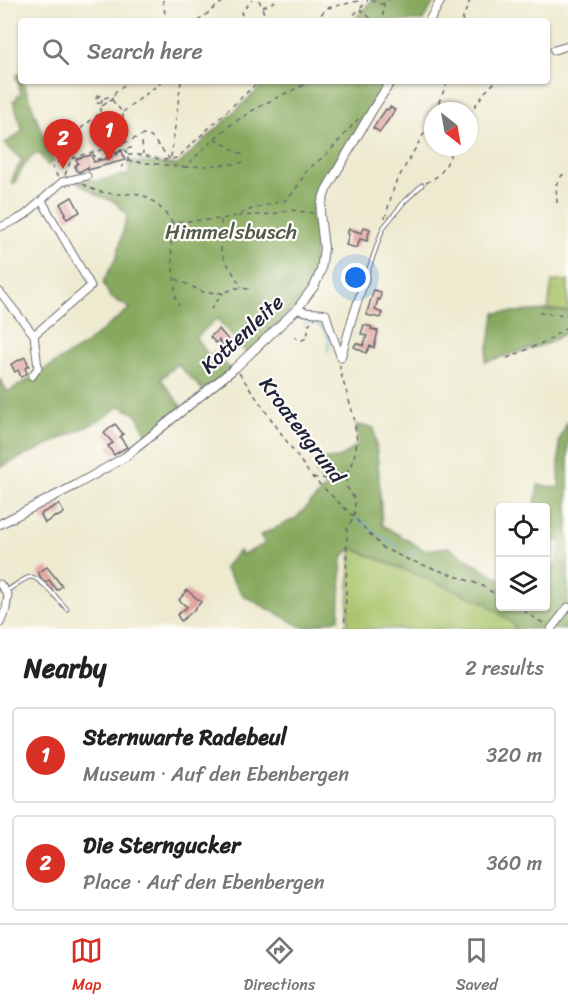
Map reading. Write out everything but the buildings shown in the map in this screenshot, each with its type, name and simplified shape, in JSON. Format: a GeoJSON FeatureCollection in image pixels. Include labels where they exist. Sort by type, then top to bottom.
{"type":"FeatureCollection","features":[{"type":"Feature","properties":{"kind":"street"},"geometry":{"type":"LineString","coordinates":[[431,18],[441,0]]}},
{"type":"Feature","properties":{"kind":"street"},"geometry":{"type":"LineString","coordinates":[[554,50],[568,46]]}},
{"type":"Feature","properties":{"kind":"street","name":"Kottenleite"},"geometry":{"type":"LineString","coordinates":[[0,524],[125,457],[235,368],[297,309],[315,285],[321,270],[324,248],[320,214],[331,180],[390,84]]}},
{"type":"Feature","properties":{"kind":"street"},"geometry":{"type":"LineString","coordinates":[[0,227],[16,220],[42,201],[62,182],[87,176]]}},
{"type":"Feature","properties":{"kind":"street"},"geometry":{"type":"LineString","coordinates":[[34,335],[91,286],[42,201]]}},
{"type":"Feature","properties":{"kind":"street"},"geometry":{"type":"LineString","coordinates":[[341,358],[366,276]]}},
{"type":"Feature","properties":{"kind":"street"},"geometry":{"type":"LineString","coordinates":[[0,292],[34,335],[38,368],[32,376]]}},
{"type":"Feature","properties":{"kind":"street"},"geometry":{"type":"LineString","coordinates":[[297,309],[304,313],[326,314],[341,358]]}},
{"type":"Feature","properties":{"kind":"street"},"geometry":{"type":"LineString","coordinates":[[335,342],[347,339]]}},
{"type":"Feature","properties":{"kind":"street"},"geometry":{"type":"LineString","coordinates":[[0,584],[8,594],[8,602],[0,623]]}},
{"type":"Feature","properties":{"kind":"street"},"geometry":{"type":"LineString","coordinates":[[551,629],[568,607]]}},
{"type":"Feature","properties":{"kind":"lane"},"geometry":{"type":"LineString","coordinates":[[366,276],[382,228],[422,185]]}},
{"type":"Feature","properties":{"kind":"lane"},"geometry":{"type":"LineString","coordinates":[[6,591],[29,577],[34,577],[67,609]]}},
{"type":"Feature","properties":{"kind":"path"},"geometry":{"type":"LineString","coordinates":[[163,0],[166,18]]}},
{"type":"Feature","properties":{"kind":"path"},"geometry":{"type":"LineString","coordinates":[[202,18],[225,0]]}},
{"type":"Feature","properties":{"kind":"path"},"geometry":{"type":"LineString","coordinates":[[241,18],[243,16],[241,13],[252,0]]}},
{"type":"Feature","properties":{"kind":"path"},"geometry":{"type":"LineString","coordinates":[[259,0],[266,18]]}},
{"type":"Feature","properties":{"kind":"path"},"geometry":{"type":"LineString","coordinates":[[262,7],[278,0]]}},
{"type":"Feature","properties":{"kind":"path"},"geometry":{"type":"LineString","coordinates":[[318,18],[327,8],[363,0]]}},
{"type":"Feature","properties":{"kind":"path"},"geometry":{"type":"LineString","coordinates":[[351,18],[369,0],[380,4],[389,0]]}},
{"type":"Feature","properties":{"kind":"path"},"geometry":{"type":"LineString","coordinates":[[463,18],[470,0]]}},
{"type":"Feature","properties":{"kind":"path"},"geometry":{"type":"LineString","coordinates":[[382,18],[384,3]]}},
{"type":"Feature","properties":{"kind":"path"},"geometry":{"type":"LineString","coordinates":[[360,9],[370,18]]}},
{"type":"Feature","properties":{"kind":"path"},"geometry":{"type":"LineString","coordinates":[[378,18],[383,15]]}},
{"type":"Feature","properties":{"kind":"path"},"geometry":{"type":"LineString","coordinates":[[100,106],[112,100],[116,92],[125,84]]}},
{"type":"Feature","properties":{"kind":"path"},"geometry":{"type":"LineString","coordinates":[[123,113],[159,84]]}},
{"type":"Feature","properties":{"kind":"path"},"geometry":{"type":"LineString","coordinates":[[170,159],[181,84]]}},
{"type":"Feature","properties":{"kind":"path"},"geometry":{"type":"LineString","coordinates":[[128,155],[143,155],[163,160],[177,158],[256,84]]}},
{"type":"Feature","properties":{"kind":"path"},"geometry":{"type":"LineString","coordinates":[[184,167],[238,120],[306,84]]}},
{"type":"Feature","properties":{"kind":"path"},"geometry":{"type":"LineString","coordinates":[[439,102],[447,84]]}},
{"type":"Feature","properties":{"kind":"path"},"geometry":{"type":"LineString","coordinates":[[478,102],[493,84]]}},
{"type":"Feature","properties":{"kind":"path"},"geometry":{"type":"LineString","coordinates":[[96,95],[104,98],[115,95]]}},
{"type":"Feature","properties":{"kind":"path"},"geometry":{"type":"LineString","coordinates":[[112,100],[123,113],[122,144],[128,155],[128,161]]}},
{"type":"Feature","properties":{"kind":"path"},"geometry":{"type":"LineString","coordinates":[[100,106],[101,103],[107,103]]}},
{"type":"Feature","properties":{"kind":"path"},"geometry":{"type":"LineString","coordinates":[[100,106],[104,149]]}},
{"type":"Feature","properties":{"kind":"path"},"geometry":{"type":"LineString","coordinates":[[53,151],[100,112]]}},
{"type":"Feature","properties":{"kind":"path"},"geometry":{"type":"LineString","coordinates":[[236,216],[252,208],[286,200],[294,192],[307,170],[327,154],[361,116]]}},
{"type":"Feature","properties":{"kind":"path"},"geometry":{"type":"LineString","coordinates":[[382,228],[395,184],[424,132]]}},
{"type":"Feature","properties":{"kind":"path"},"geometry":{"type":"LineString","coordinates":[[62,182],[71,160],[75,157],[122,144],[143,135],[152,137],[170,159]]}},
{"type":"Feature","properties":{"kind":"path"},"geometry":{"type":"LineString","coordinates":[[214,139],[245,156]]}},
{"type":"Feature","properties":{"kind":"path"},"geometry":{"type":"LineString","coordinates":[[142,142],[143,155]]}},
{"type":"Feature","properties":{"kind":"path"},"geometry":{"type":"LineString","coordinates":[[93,152],[95,160],[135,147]]}},
{"type":"Feature","properties":{"kind":"path"},"geometry":{"type":"LineString","coordinates":[[422,185],[435,179],[442,172],[450,156]]}},
{"type":"Feature","properties":{"kind":"path"},"geometry":{"type":"LineString","coordinates":[[61,160],[52,168],[62,182]]}},
{"type":"Feature","properties":{"kind":"path"},"geometry":{"type":"LineString","coordinates":[[121,167],[128,161],[184,167],[244,162]]}},
{"type":"Feature","properties":{"kind":"path"},"geometry":{"type":"LineString","coordinates":[[557,203],[556,185],[562,175],[568,174]]}},
{"type":"Feature","properties":{"kind":"path"},"geometry":{"type":"LineString","coordinates":[[75,179],[93,191],[139,194],[152,200],[172,222],[171,246],[176,300],[179,305]]}},
{"type":"Feature","properties":{"kind":"path"},"geometry":{"type":"LineString","coordinates":[[172,222],[273,214],[291,210],[320,214]]}},
{"type":"Feature","properties":{"kind":"path"},"geometry":{"type":"LineString","coordinates":[[221,219],[221,253],[242,288]]}},
{"type":"Feature","properties":{"kind":"path"},"geometry":{"type":"LineString","coordinates":[[175,279],[203,292],[224,293]]}},
{"type":"Feature","properties":{"kind":"path"},"geometry":{"type":"LineString","coordinates":[[211,309],[224,293],[235,288],[252,289]]}},
{"type":"Feature","properties":{"kind":"path"},"geometry":{"type":"LineString","coordinates":[[539,313],[568,315]]}},
{"type":"Feature","properties":{"kind":"path"},"geometry":{"type":"LineString","coordinates":[[294,336],[302,341],[306,338],[311,321]]}},
{"type":"Feature","properties":{"kind":"path"},"geometry":{"type":"LineString","coordinates":[[507,358],[547,341],[568,326]]}},
{"type":"Feature","properties":{"kind":"path"},"geometry":{"type":"LineString","coordinates":[[341,358],[340,371],[354,417],[357,442],[354,458],[346,472],[347,487],[355,500],[354,518],[346,528],[344,629]]}},
{"type":"Feature","properties":{"kind":"path","name":"Kroatengrund"},"geometry":{"type":"LineString","coordinates":[[235,368],[311,476],[383,548],[409,560],[481,585],[496,594]]}},
{"type":"Feature","properties":{"kind":"path"},"geometry":{"type":"LineString","coordinates":[[311,476],[330,477],[346,472]]}},
{"type":"Feature","properties":{"kind":"path"},"geometry":{"type":"LineString","coordinates":[[524,611],[551,629]]}},
{"type":"Feature","properties":{"kind":"green space"},"geometry":{"type":"Polygon","coordinates":[[[372,0],[435,0],[425,18],[356,18],[372,0]]]}},
{"type":"Feature","properties":{"kind":"green space"},"geometry":{"type":"Polygon","coordinates":[[[18,84],[24,84],[47,151],[54,161],[48,166],[39,153],[34,155],[24,166],[14,184],[12,183],[13,176],[22,160],[4,144],[21,132],[13,101],[21,94],[18,84]]]}},
{"type":"Feature","properties":{"kind":"green space","name":"Himmelsbusch"},"geometry":{"type":"Polygon","coordinates":[[[264,84],[385,84],[324,187],[316,208],[317,235],[310,288],[267,338],[247,354],[217,318],[196,338],[210,357],[215,353],[231,370],[203,390],[177,364],[161,379],[182,407],[147,435],[136,414],[120,406],[99,421],[0,467],[0,379],[8,392],[83,346],[130,308],[110,297],[103,282],[117,256],[127,215],[115,202],[97,195],[76,181],[91,179],[95,181],[130,174],[129,161],[178,165],[264,84]]]}},
{"type":"Feature","properties":{"kind":"green space"},"geometry":{"type":"Polygon","coordinates":[[[552,281],[568,281],[568,311],[548,310],[552,281]]]}},
{"type":"Feature","properties":{"kind":"green space"},"geometry":{"type":"Polygon","coordinates":[[[568,311],[568,331],[549,343],[485,362],[495,313],[568,311]]]}},
{"type":"Feature","properties":{"kind":"green space"},"geometry":{"type":"Polygon","coordinates":[[[568,420],[568,629],[515,629],[513,624],[484,602],[351,548],[342,558],[339,619],[304,628],[244,596],[224,568],[239,551],[242,555],[265,544],[260,535],[295,519],[326,487],[316,472],[319,459],[340,457],[358,444],[356,425],[374,428],[382,525],[424,550],[448,547],[496,577],[496,611],[550,611],[550,566],[556,565],[562,542],[550,540],[550,503],[536,503],[538,485],[559,488],[559,441],[568,420]]]}},
{"type":"Feature","properties":{"kind":"green space"},"geometry":{"type":"Polygon","coordinates":[[[351,548],[484,602],[514,624],[515,629],[347,629],[351,548]]]}},
{"type":"Feature","properties":{"kind":"waterway"},"geometry":{"type":"LineString","coordinates":[[304,324],[308,321],[313,322],[326,330],[329,339],[328,353]]}},
{"type":"Feature","properties":{"kind":"waterway"},"geometry":{"type":"LineString","coordinates":[[356,520],[398,547]]}},
{"type":"Feature","properties":{"kind":"waterway"},"geometry":{"type":"LineString","coordinates":[[409,552],[417,555]]}},
{"type":"Feature","properties":{"kind":"place","name":"Sternwarte Radebeul"},"geometry":{"type":"Point","coordinates":[109,161]}},
{"type":"Feature","properties":{"kind":"place","name":"Die Sterngucker"},"geometry":{"type":"Point","coordinates":[63,169]}}]}
